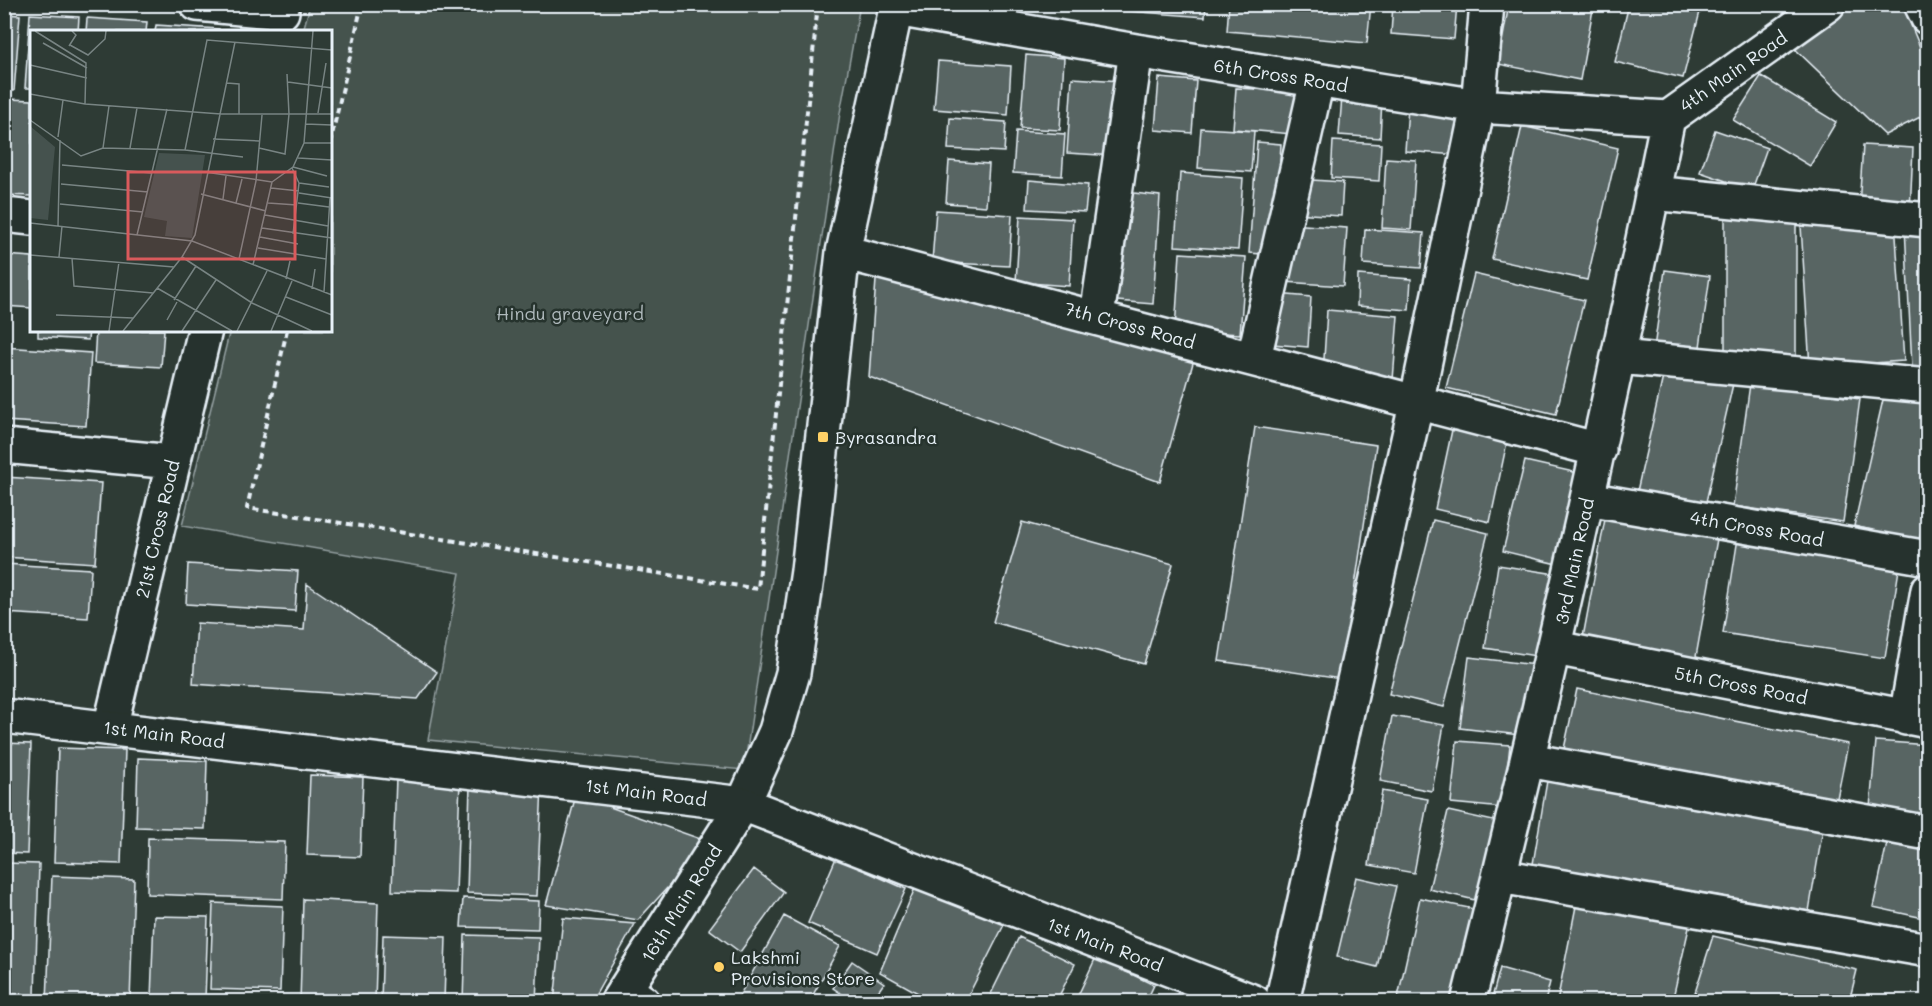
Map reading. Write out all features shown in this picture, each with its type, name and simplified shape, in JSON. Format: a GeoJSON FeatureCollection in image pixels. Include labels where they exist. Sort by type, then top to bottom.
{"type":"FeatureCollection","features":[{"type":"Feature","properties":{"kind":"street"},"geometry":{"type":"LineString","coordinates":[[197,4],[281,16]]}},
{"type":"Feature","properties":{"kind":"street"},"geometry":{"type":"LineString","coordinates":[[1282,1002],[1416,404],[1478,106],[1487,4]]}},
{"type":"Feature","properties":{"kind":"street","name":"4th Main Road"},"geometry":{"type":"LineString","coordinates":[[1668,118],[1828,4]]}},
{"type":"Feature","properties":{"kind":"street"},"geometry":{"type":"LineString","coordinates":[[1921,4],[1928,18]]}},
{"type":"Feature","properties":{"kind":"street","name":"6th Cross Road"},"geometry":{"type":"LineString","coordinates":[[897,7],[1136,51],[1478,106],[1668,118]]}},
{"type":"Feature","properties":{"kind":"street","name":"16th Main Road"},"geometry":{"type":"LineString","coordinates":[[629,998],[743,804],[776,731],[793,673],[808,571],[843,252],[897,7]]}},
{"type":"Feature","properties":{"kind":"street"},"geometry":{"type":"LineString","coordinates":[[1097,316],[1136,51]]}},
{"type":"Feature","properties":{"kind":"street"},"geometry":{"type":"LineString","coordinates":[[1254,358],[1317,81]]}},
{"type":"Feature","properties":{"kind":"street","name":"3rd Main Road"},"geometry":{"type":"LineString","coordinates":[[1468,1002],[1555,648],[1619,357],[1668,118]]}},
{"type":"Feature","properties":{"kind":"street"},"geometry":{"type":"LineString","coordinates":[[1652,193],[1928,220]]}},
{"type":"Feature","properties":{"kind":"street"},"geometry":{"type":"LineString","coordinates":[[4,215],[30,218]]}},
{"type":"Feature","properties":{"kind":"street","name":"7th Cross Road"},"geometry":{"type":"LineString","coordinates":[[843,252],[1097,316],[1416,404],[1599,450]]}},
{"type":"Feature","properties":{"kind":"street","name":"21st Cross Road"},"geometry":{"type":"LineString","coordinates":[[110,728],[205,332]]}},
{"type":"Feature","properties":{"kind":"street"},"geometry":{"type":"LineString","coordinates":[[1619,357],[1928,386]]}},
{"type":"Feature","properties":{"kind":"street"},"geometry":{"type":"LineString","coordinates":[[4,446],[173,462]]}},
{"type":"Feature","properties":{"kind":"street","name":"4th Cross Road"},"geometry":{"type":"LineString","coordinates":[[1587,498],[1928,558]]}},
{"type":"Feature","properties":{"kind":"street"},"geometry":{"type":"LineString","coordinates":[[1917,719],[1928,590]]}},
{"type":"Feature","properties":{"kind":"street","name":"5th Cross Road"},"geometry":{"type":"LineString","coordinates":[[1555,648],[1917,719]]}},
{"type":"Feature","properties":{"kind":"street","name":"1st Main Road"},"geometry":{"type":"LineString","coordinates":[[4,716],[743,804],[1254,1002]]}},
{"type":"Feature","properties":{"kind":"street"},"geometry":{"type":"LineString","coordinates":[[1528,760],[1928,833]]}},
{"type":"Feature","properties":{"kind":"street"},"geometry":{"type":"LineString","coordinates":[[1500,876],[1928,950]]}},
{"type":"Feature","properties":{"kind":"path"},"geometry":{"type":"LineString","coordinates":[[332,135],[362,4]]}},
{"type":"Feature","properties":{"kind":"path"},"geometry":{"type":"LineString","coordinates":[[287,332],[247,508],[758,589],[818,4]]}},
{"type":"Feature","properties":{"kind":"green space","name":"Hindu graveyard"},"geometry":{"type":"Polygon","coordinates":[[[310,5],[860,5],[840,113],[744,770],[428,740],[460,573],[182,526],[230,332],[332,332],[332,30],[303,30],[310,5]]]}},
{"type":"Feature","properties":{"kind":"building"},"geometry":{"type":"Polygon","coordinates":[[[1037,4],[1206,4],[1205,17],[1037,4]]]}},
{"type":"Feature","properties":{"kind":"building"},"geometry":{"type":"Polygon","coordinates":[[[1229,4],[1371,4],[1367,43],[1227,31],[1229,4]]]}},
{"type":"Feature","properties":{"kind":"building"},"geometry":{"type":"Polygon","coordinates":[[[1393,4],[1457,4],[1454,39],[1391,34],[1393,4]]]}},
{"type":"Feature","properties":{"kind":"building"},"geometry":{"type":"Polygon","coordinates":[[[1509,4],[1594,4],[1580,80],[1498,64],[1509,4]]]}},
{"type":"Feature","properties":{"kind":"building"},"geometry":{"type":"Polygon","coordinates":[[[1629,4],[1702,4],[1683,78],[1615,62],[1629,4]]]}},
{"type":"Feature","properties":{"kind":"building"},"geometry":{"type":"Polygon","coordinates":[[[1852,4],[1902,4],[1928,66],[1928,113],[1885,135],[1792,46],[1852,4]]]}},
{"type":"Feature","properties":{"kind":"building"},"geometry":{"type":"Polygon","coordinates":[[[4,14],[20,15],[14,91],[4,91],[4,14]]]}},
{"type":"Feature","properties":{"kind":"building"},"geometry":{"type":"Polygon","coordinates":[[[30,14],[79,17],[78,30],[30,30],[30,88],[25,88],[30,14]]]}},
{"type":"Feature","properties":{"kind":"building"},"geometry":{"type":"Polygon","coordinates":[[[87,18],[147,22],[146,30],[86,30],[87,18]]]}},
{"type":"Feature","properties":{"kind":"building"},"geometry":{"type":"Polygon","coordinates":[[[156,25],[219,29],[219,30],[155,30],[156,25]]]}},
{"type":"Feature","properties":{"kind":"building"},"geometry":{"type":"Polygon","coordinates":[[[1026,55],[1064,58],[1060,130],[1020,128],[1026,55]]]}},
{"type":"Feature","properties":{"kind":"building"},"geometry":{"type":"Polygon","coordinates":[[[938,61],[1011,66],[1008,115],[934,109],[938,61]]]}},
{"type":"Feature","properties":{"kind":"building"},"geometry":{"type":"Polygon","coordinates":[[[1761,76],[1836,122],[1810,166],[1733,120],[1761,76]]]}},
{"type":"Feature","properties":{"kind":"building"},"geometry":{"type":"Polygon","coordinates":[[[1072,78],[1122,81],[1116,156],[1067,153],[1072,78]]]}},
{"type":"Feature","properties":{"kind":"building"},"geometry":{"type":"Polygon","coordinates":[[[1159,78],[1196,81],[1192,133],[1155,130],[1159,78]]]}},
{"type":"Feature","properties":{"kind":"building"},"geometry":{"type":"Polygon","coordinates":[[[1236,88],[1296,91],[1293,134],[1233,129],[1236,88]]]}},
{"type":"Feature","properties":{"kind":"building"},"geometry":{"type":"Polygon","coordinates":[[[1342,96],[1382,99],[1380,138],[1339,135],[1342,96]]]}},
{"type":"Feature","properties":{"kind":"building"},"geometry":{"type":"Polygon","coordinates":[[[8,99],[30,100],[30,196],[4,195],[8,99]]]}},
{"type":"Feature","properties":{"kind":"building"},"geometry":{"type":"Polygon","coordinates":[[[1408,107],[1459,110],[1457,155],[1405,151],[1408,107]]]}},
{"type":"Feature","properties":{"kind":"building"},"geometry":{"type":"Polygon","coordinates":[[[950,118],[1006,122],[1004,152],[948,149],[950,118]]]}},
{"type":"Feature","properties":{"kind":"building"},"geometry":{"type":"Polygon","coordinates":[[[1522,126],[1618,148],[1587,280],[1492,259],[1522,126]]]}},
{"type":"Feature","properties":{"kind":"building"},"geometry":{"type":"Polygon","coordinates":[[[1201,128],[1254,131],[1251,172],[1198,168],[1201,128]]]}},
{"type":"Feature","properties":{"kind":"building"},"geometry":{"type":"Polygon","coordinates":[[[1715,130],[1767,148],[1752,190],[1700,172],[1715,130]]]}},
{"type":"Feature","properties":{"kind":"building"},"geometry":{"type":"Polygon","coordinates":[[[1016,131],[1065,134],[1062,176],[1013,173],[1016,131]]]}},
{"type":"Feature","properties":{"kind":"building"},"geometry":{"type":"Polygon","coordinates":[[[1925,133],[1928,133],[1928,212],[1919,212],[1925,133]]]}},
{"type":"Feature","properties":{"kind":"building"},"geometry":{"type":"Polygon","coordinates":[[[1333,141],[1381,144],[1379,181],[1331,178],[1333,141]]]}},
{"type":"Feature","properties":{"kind":"building"},"geometry":{"type":"Polygon","coordinates":[[[1257,142],[1281,144],[1274,255],[1249,253],[1257,142]]]}},
{"type":"Feature","properties":{"kind":"building"},"geometry":{"type":"Polygon","coordinates":[[[1863,145],[1913,148],[1910,211],[1859,207],[1863,145]]]}},
{"type":"Feature","properties":{"kind":"building"},"geometry":{"type":"Polygon","coordinates":[[[1386,158],[1416,160],[1411,230],[1382,228],[1386,158]]]}},
{"type":"Feature","properties":{"kind":"building"},"geometry":{"type":"Polygon","coordinates":[[[949,161],[989,164],[986,206],[946,203],[949,161]]]}},
{"type":"Feature","properties":{"kind":"building"},"geometry":{"type":"Polygon","coordinates":[[[1180,173],[1243,178],[1238,250],[1175,246],[1180,173]]]}},
{"type":"Feature","properties":{"kind":"building"},"geometry":{"type":"Polygon","coordinates":[[[1296,179],[1343,182],[1341,216],[1294,213],[1296,179]]]}},
{"type":"Feature","properties":{"kind":"building"},"geometry":{"type":"Polygon","coordinates":[[[1029,180],[1088,185],[1085,212],[1027,209],[1029,180]]]}},
{"type":"Feature","properties":{"kind":"building"},"geometry":{"type":"Polygon","coordinates":[[[1125,192],[1160,196],[1153,304],[1117,301],[1125,192]]]}},
{"type":"Feature","properties":{"kind":"building"},"geometry":{"type":"Polygon","coordinates":[[[936,210],[1012,215],[1009,266],[932,262],[936,210]]]}},
{"type":"Feature","properties":{"kind":"building"},"geometry":{"type":"Polygon","coordinates":[[[1020,216],[1073,219],[1069,286],[1016,282],[1020,216]]]}},
{"type":"Feature","properties":{"kind":"building"},"geometry":{"type":"Polygon","coordinates":[[[1725,218],[1796,218],[1796,363],[1725,363],[1725,218]]]}},
{"type":"Feature","properties":{"kind":"building"},"geometry":{"type":"Polygon","coordinates":[[[1895,221],[1904,361],[1810,367],[1801,226],[1895,221]]]}},
{"type":"Feature","properties":{"kind":"building"},"geometry":{"type":"Polygon","coordinates":[[[1289,224],[1347,228],[1343,286],[1285,282],[1289,224]]]}},
{"type":"Feature","properties":{"kind":"building"},"geometry":{"type":"Polygon","coordinates":[[[1905,227],[1928,227],[1928,368],[1912,367],[1905,227]]]}},
{"type":"Feature","properties":{"kind":"building"},"geometry":{"type":"Polygon","coordinates":[[[1365,229],[1424,233],[1421,268],[1363,264],[1365,229]]]}},
{"type":"Feature","properties":{"kind":"building"},"geometry":{"type":"Polygon","coordinates":[[[1180,253],[1246,257],[1240,334],[1175,330],[1180,253]]]}},
{"type":"Feature","properties":{"kind":"building"},"geometry":{"type":"Polygon","coordinates":[[[4,255],[30,257],[30,308],[4,306],[4,255]]]}},
{"type":"Feature","properties":{"kind":"building"},"geometry":{"type":"Polygon","coordinates":[[[877,266],[1196,352],[1160,482],[869,377],[877,266]]]}},
{"type":"Feature","properties":{"kind":"building"},"geometry":{"type":"Polygon","coordinates":[[[1665,270],[1710,276],[1699,354],[1654,348],[1665,270]]]}},
{"type":"Feature","properties":{"kind":"building"},"geometry":{"type":"Polygon","coordinates":[[[1474,274],[1584,300],[1556,414],[1446,388],[1474,274]]]}},
{"type":"Feature","properties":{"kind":"building"},"geometry":{"type":"Polygon","coordinates":[[[1358,275],[1411,279],[1409,310],[1357,306],[1358,275]]]}},
{"type":"Feature","properties":{"kind":"building"},"geometry":{"type":"Polygon","coordinates":[[[1276,294],[1311,297],[1308,347],[1272,344],[1276,294]]]}},
{"type":"Feature","properties":{"kind":"building"},"geometry":{"type":"Polygon","coordinates":[[[1327,310],[1398,316],[1393,380],[1323,375],[1327,310]]]}},
{"type":"Feature","properties":{"kind":"building"},"geometry":{"type":"Polygon","coordinates":[[[38,332],[89,332],[88,340],[38,337],[38,332]]]}},
{"type":"Feature","properties":{"kind":"building"},"geometry":{"type":"Polygon","coordinates":[[[96,332],[164,332],[161,367],[94,363],[96,332]]]}},
{"type":"Feature","properties":{"kind":"building"},"geometry":{"type":"Polygon","coordinates":[[[4,347],[91,353],[86,426],[4,421],[4,347]]]}},
{"type":"Feature","properties":{"kind":"building"},"geometry":{"type":"Polygon","coordinates":[[[1665,368],[1733,384],[1703,515],[1635,500],[1665,368]]]}},
{"type":"Feature","properties":{"kind":"building"},"geometry":{"type":"Polygon","coordinates":[[[1750,384],[1860,399],[1843,522],[1733,506],[1750,384]]]}},
{"type":"Feature","properties":{"kind":"building"},"geometry":{"type":"Polygon","coordinates":[[[1885,391],[1928,400],[1928,505],[1919,541],[1854,526],[1885,391]]]}},
{"type":"Feature","properties":{"kind":"building"},"geometry":{"type":"Polygon","coordinates":[[[1255,427],[1376,445],[1341,679],[1219,661],[1255,427]]]}},
{"type":"Feature","properties":{"kind":"building"},"geometry":{"type":"Polygon","coordinates":[[[1452,430],[1507,442],[1490,522],[1435,509],[1452,430]]]}},
{"type":"Feature","properties":{"kind":"building"},"geometry":{"type":"Polygon","coordinates":[[[1525,461],[1587,475],[1565,566],[1503,551],[1525,461]]]}},
{"type":"Feature","properties":{"kind":"building"},"geometry":{"type":"Polygon","coordinates":[[[4,477],[101,483],[95,563],[4,557],[4,477]]]}},
{"type":"Feature","properties":{"kind":"building"},"geometry":{"type":"Polygon","coordinates":[[[1605,519],[1717,539],[1694,668],[1581,648],[1605,519]]]}},
{"type":"Feature","properties":{"kind":"building"},"geometry":{"type":"Polygon","coordinates":[[[1433,520],[1488,533],[1444,707],[1389,694],[1433,520]]]}},
{"type":"Feature","properties":{"kind":"building"},"geometry":{"type":"Polygon","coordinates":[[[1022,522],[1173,564],[1144,664],[993,622],[1022,522]]]}},
{"type":"Feature","properties":{"kind":"building"},"geometry":{"type":"Polygon","coordinates":[[[1738,538],[1900,563],[1885,658],[1723,633],[1738,538]]]}},
{"type":"Feature","properties":{"kind":"building"},"geometry":{"type":"Polygon","coordinates":[[[4,564],[91,569],[88,618],[4,613],[4,564]]]}},
{"type":"Feature","properties":{"kind":"building"},"geometry":{"type":"Polygon","coordinates":[[[188,564],[298,571],[295,611],[186,604],[188,564]]]}},
{"type":"Feature","properties":{"kind":"building"},"geometry":{"type":"Polygon","coordinates":[[[1498,565],[1562,575],[1549,658],[1485,648],[1498,565]]]}},
{"type":"Feature","properties":{"kind":"building"},"geometry":{"type":"Polygon","coordinates":[[[307,584],[437,672],[418,699],[193,684],[197,623],[304,630],[307,584]]]}},
{"type":"Feature","properties":{"kind":"building"},"geometry":{"type":"Polygon","coordinates":[[[1469,657],[1536,665],[1528,736],[1460,728],[1469,657]]]}},
{"type":"Feature","properties":{"kind":"building"},"geometry":{"type":"Polygon","coordinates":[[[1577,689],[1848,744],[1834,813],[1562,758],[1577,689]]]}},
{"type":"Feature","properties":{"kind":"building"},"geometry":{"type":"Polygon","coordinates":[[[1392,716],[1444,725],[1432,791],[1380,781],[1392,716]]]}},
{"type":"Feature","properties":{"kind":"building"},"geometry":{"type":"Polygon","coordinates":[[[1457,741],[1510,745],[1503,808],[1451,803],[1457,741]]]}},
{"type":"Feature","properties":{"kind":"building"},"geometry":{"type":"Polygon","coordinates":[[[1876,741],[1928,745],[1928,823],[1869,818],[1876,741]]]}},
{"type":"Feature","properties":{"kind":"building"},"geometry":{"type":"Polygon","coordinates":[[[4,743],[31,744],[27,854],[4,853],[4,743]]]}},
{"type":"Feature","properties":{"kind":"building"},"geometry":{"type":"Polygon","coordinates":[[[58,748],[125,750],[121,864],[54,862],[58,748]]]}},
{"type":"Feature","properties":{"kind":"building"},"geometry":{"type":"Polygon","coordinates":[[[138,758],[207,761],[205,829],[136,827],[138,758]]]}},
{"type":"Feature","properties":{"kind":"building"},"geometry":{"type":"Polygon","coordinates":[[[310,775],[363,777],[360,857],[307,855],[310,775]]]}},
{"type":"Feature","properties":{"kind":"building"},"geometry":{"type":"Polygon","coordinates":[[[1548,775],[1824,822],[1809,911],[1533,864],[1548,775]]]}},
{"type":"Feature","properties":{"kind":"building"},"geometry":{"type":"Polygon","coordinates":[[[396,778],[460,781],[456,893],[392,891],[396,778]]]}},
{"type":"Feature","properties":{"kind":"building"},"geometry":{"type":"Polygon","coordinates":[[[470,784],[542,786],[537,896],[467,893],[470,784]]]}},
{"type":"Feature","properties":{"kind":"building"},"geometry":{"type":"Polygon","coordinates":[[[1382,791],[1428,799],[1414,873],[1369,865],[1382,791]]]}},
{"type":"Feature","properties":{"kind":"building"},"geometry":{"type":"Polygon","coordinates":[[[576,795],[709,842],[638,920],[546,905],[576,795]]]}},
{"type":"Feature","properties":{"kind":"building"},"geometry":{"type":"Polygon","coordinates":[[[1448,811],[1498,822],[1479,901],[1429,889],[1448,811]]]}},
{"type":"Feature","properties":{"kind":"building"},"geometry":{"type":"Polygon","coordinates":[[[1889,834],[1928,842],[1928,919],[1873,907],[1889,834]]]}},
{"type":"Feature","properties":{"kind":"building"},"geometry":{"type":"Polygon","coordinates":[[[148,838],[285,842],[283,899],[147,894],[148,838]]]}},
{"type":"Feature","properties":{"kind":"building"},"geometry":{"type":"Polygon","coordinates":[[[836,858],[906,889],[877,953],[808,923],[836,858]]]}},
{"type":"Feature","properties":{"kind":"building"},"geometry":{"type":"Polygon","coordinates":[[[4,863],[39,864],[35,995],[4,994],[4,863]]]}},
{"type":"Feature","properties":{"kind":"building"},"geometry":{"type":"Polygon","coordinates":[[[754,869],[784,892],[740,952],[709,929],[754,869]]]}},
{"type":"Feature","properties":{"kind":"building"},"geometry":{"type":"Polygon","coordinates":[[[52,876],[134,879],[130,1002],[47,1002],[52,876]]]}},
{"type":"Feature","properties":{"kind":"building"},"geometry":{"type":"Polygon","coordinates":[[[920,876],[1010,913],[965,1002],[934,1002],[880,972],[920,876]]]}},
{"type":"Feature","properties":{"kind":"building"},"geometry":{"type":"Polygon","coordinates":[[[1356,877],[1396,886],[1377,967],[1337,957],[1356,877]]]}},
{"type":"Feature","properties":{"kind":"building"},"geometry":{"type":"Polygon","coordinates":[[[1578,896],[1691,919],[1672,1002],[1557,1002],[1578,896]]]}},
{"type":"Feature","properties":{"kind":"building"},"geometry":{"type":"Polygon","coordinates":[[[463,898],[539,901],[538,929],[461,927],[463,898]]]}},
{"type":"Feature","properties":{"kind":"building"},"geometry":{"type":"Polygon","coordinates":[[[1420,898],[1479,910],[1458,1002],[1418,1002],[1398,997],[1420,898]]]}},
{"type":"Feature","properties":{"kind":"building"},"geometry":{"type":"Polygon","coordinates":[[[303,899],[378,903],[375,1002],[300,1002],[303,899]]]}},
{"type":"Feature","properties":{"kind":"building"},"geometry":{"type":"Polygon","coordinates":[[[213,903],[283,906],[280,991],[210,989],[213,903]]]}},
{"type":"Feature","properties":{"kind":"building"},"geometry":{"type":"Polygon","coordinates":[[[154,916],[208,917],[205,1000],[151,999],[154,916]]]}},
{"type":"Feature","properties":{"kind":"building"},"geometry":{"type":"Polygon","coordinates":[[[784,916],[840,946],[809,1002],[739,1002],[737,1000],[784,916]]]}},
{"type":"Feature","properties":{"kind":"building"},"geometry":{"type":"Polygon","coordinates":[[[563,918],[635,924],[591,1002],[554,1002],[563,918]]]}},
{"type":"Feature","properties":{"kind":"building"},"geometry":{"type":"Polygon","coordinates":[[[383,935],[446,937],[444,1002],[381,1002],[383,935]]]}},
{"type":"Feature","properties":{"kind":"building"},"geometry":{"type":"Polygon","coordinates":[[[465,935],[539,937],[536,1002],[463,1002],[465,935]]]}},
{"type":"Feature","properties":{"kind":"building"},"geometry":{"type":"Polygon","coordinates":[[[1713,936],[1857,970],[1849,1002],[1692,1002],[1713,936]]]}},
{"type":"Feature","properties":{"kind":"building"},"geometry":{"type":"Polygon","coordinates":[[[1019,937],[1075,964],[1056,1002],[987,1002],[1019,937]]]}},
{"type":"Feature","properties":{"kind":"building"},"geometry":{"type":"Polygon","coordinates":[[[1096,957],[1154,985],[1146,1002],[1075,1002],[1096,957]]]}},
{"type":"Feature","properties":{"kind":"building"},"geometry":{"type":"Polygon","coordinates":[[[852,961],[884,983],[871,1002],[854,1002],[833,988],[852,961]]]}},
{"type":"Feature","properties":{"kind":"building"},"geometry":{"type":"Polygon","coordinates":[[[1500,968],[1550,982],[1545,1002],[1491,1002],[1500,968]]]}},
{"type":"Feature","properties":{"kind":"building"},"geometry":{"type":"Polygon","coordinates":[[[1181,987],[1205,1002],[1173,1002],[1181,987]]]}},
{"type":"Feature","properties":{"kind":"place","name":"Byrasandra"},"geometry":{"type":"Point","coordinates":[823,437]}},
{"type":"Feature","properties":{"kind":"place","name":"Lakshmi Provisions Store"},"geometry":{"type":"Point","coordinates":[719,967]}}]}
